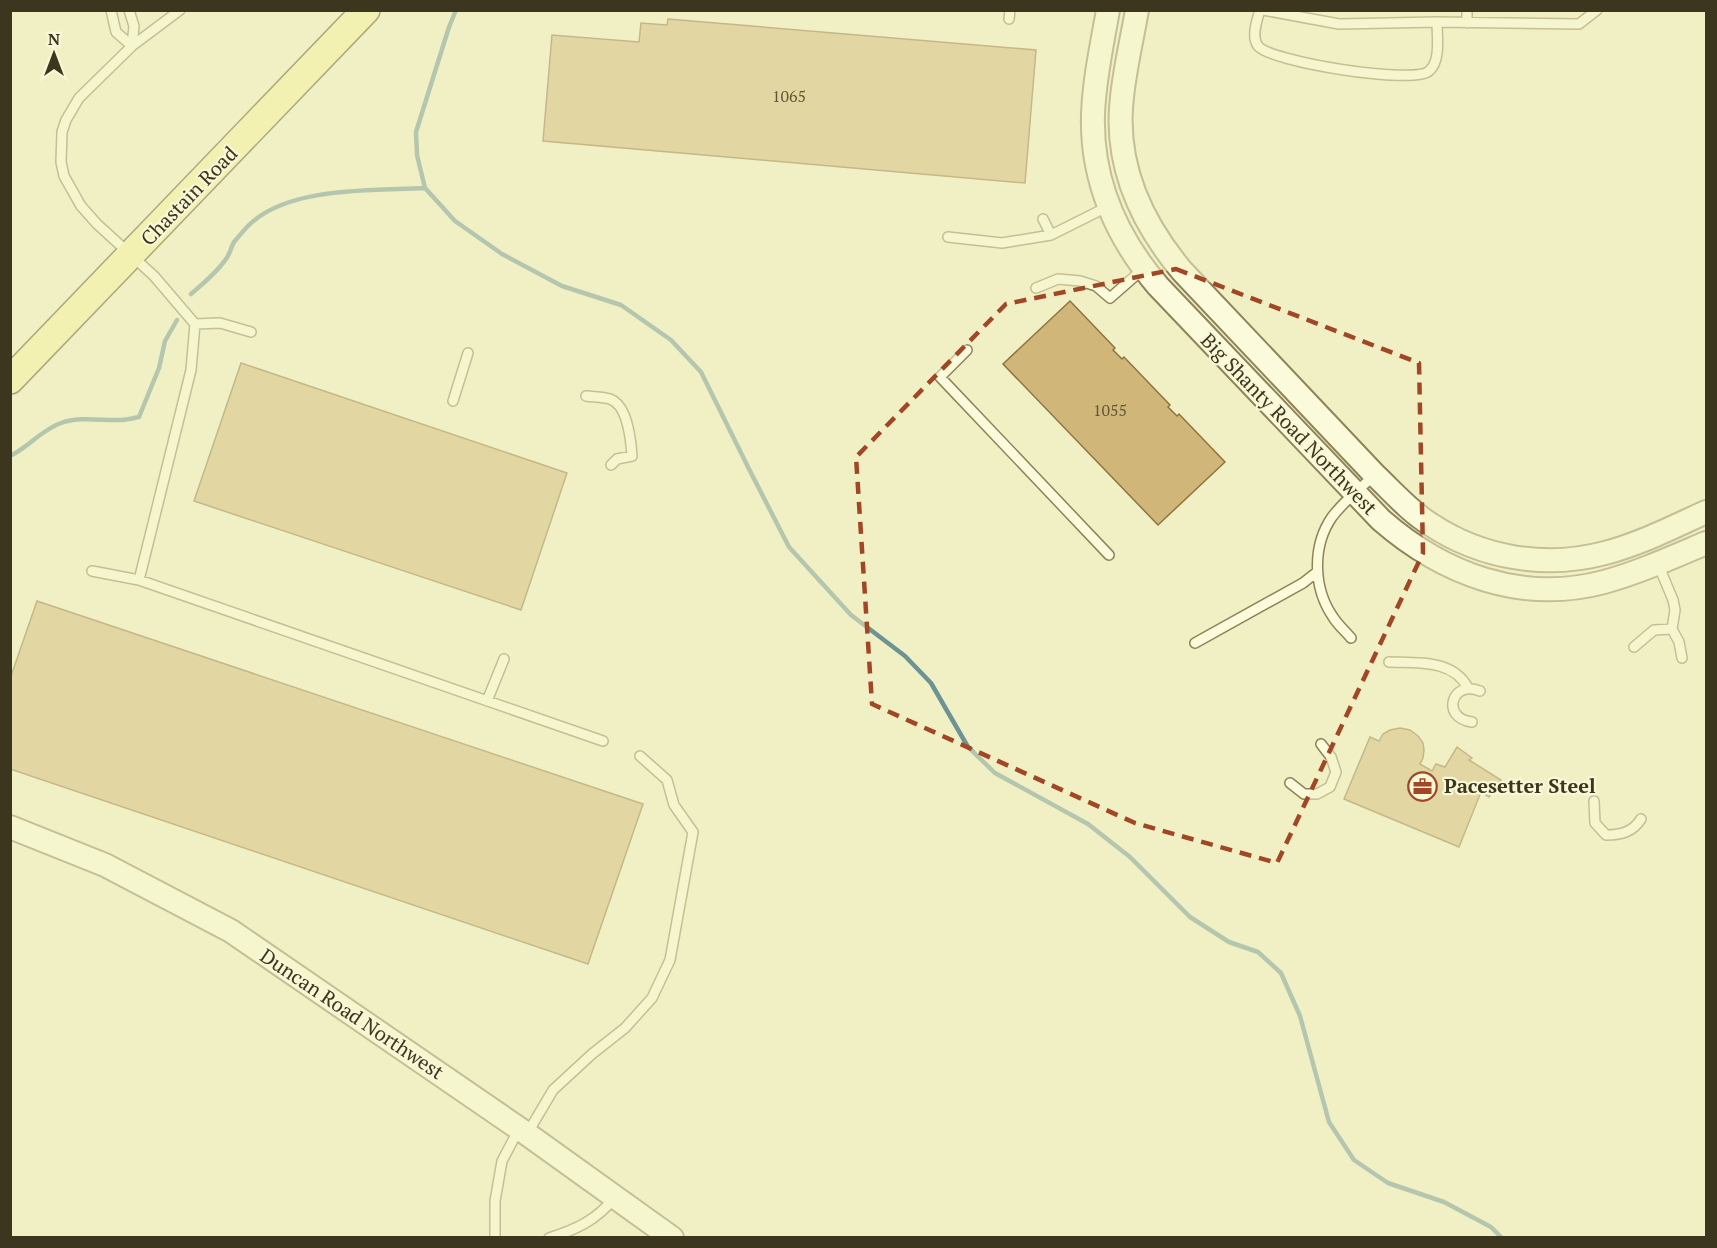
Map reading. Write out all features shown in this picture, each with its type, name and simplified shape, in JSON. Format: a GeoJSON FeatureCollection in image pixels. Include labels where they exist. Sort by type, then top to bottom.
{"type":"FeatureCollection","features":[{"type":"Feature","properties":{"kind":"main road","name":"Chastain Road"},"geometry":{"type":"LineString","coordinates":[[10,380],[366,10]]}},
{"type":"Feature","properties":{"kind":"street","name":"Big Shanty Road Northwest"},"geometry":{"type":"LineString","coordinates":[[1108,10],[1099,60],[1093,116],[1097,168],[1108,206],[1124,240],[1143,269],[1176,306],[1381,520],[1420,551],[1450,567],[1495,582],[1520,587],[1550,589],[1579,587],[1603,582],[1658,564],[1707,543]]}},
{"type":"Feature","properties":{"kind":"street","name":"Big Shanty Road Northwest"},"geometry":{"type":"LineString","coordinates":[[1137,10],[1121,98],[1120,123],[1122,152],[1128,175],[1137,203],[1149,226],[1182,271],[1375,476],[1408,507],[1429,524],[1477,548],[1530,560],[1580,559],[1605,553],[1637,543],[1707,512]]}},
{"type":"Feature","properties":{"kind":"street","name":"Duncan Road Northwest"},"geometry":{"type":"LineString","coordinates":[[10,827],[105,865],[231,932],[616,1196],[672,1238]]}},
{"type":"Feature","properties":{"kind":"lane"},"geometry":{"type":"LineString","coordinates":[[111,10],[117,32],[132,46]]}},
{"type":"Feature","properties":{"kind":"lane"},"geometry":{"type":"LineString","coordinates":[[129,10],[134,26],[132,46]]}},
{"type":"Feature","properties":{"kind":"lane"},"geometry":{"type":"LineString","coordinates":[[139,580],[192,369],[195,324],[154,276],[81,206],[64,176],[62,132],[72,108],[88,88],[132,46],[180,10]]}},
{"type":"Feature","properties":{"kind":"lane"},"geometry":{"type":"LineString","coordinates":[[1437,22],[1437,49],[1434,65],[1427,74],[1413,77],[1340,71],[1269,53],[1258,47],[1255,38],[1256,24],[1262,10],[1339,24],[1437,22],[1579,24],[1597,10]]}},
{"type":"Feature","properties":{"kind":"lane"},"geometry":{"type":"LineString","coordinates":[[1467,10],[1467,23]]}},
{"type":"Feature","properties":{"kind":"lane"},"geometry":{"type":"LineString","coordinates":[[948,237],[1002,243],[1051,235],[1108,206]]}},
{"type":"Feature","properties":{"kind":"lane"},"geometry":{"type":"LineString","coordinates":[[1044,219],[1051,235]]}},
{"type":"Feature","properties":{"kind":"lane"},"geometry":{"type":"LineString","coordinates":[[1036,288],[1058,279],[1080,281],[1095,286],[1110,298],[1143,269]]}},
{"type":"Feature","properties":{"kind":"lane"},"geometry":{"type":"LineString","coordinates":[[195,324],[220,323],[251,332]]}},
{"type":"Feature","properties":{"kind":"lane"},"geometry":{"type":"LineString","coordinates":[[967,350],[940,377],[1109,555]]}},
{"type":"Feature","properties":{"kind":"lane"},"geometry":{"type":"LineString","coordinates":[[453,401],[468,353]]}},
{"type":"Feature","properties":{"kind":"lane"},"geometry":{"type":"LineString","coordinates":[[586,396],[612,400],[621,409],[627,423],[632,456],[617,459],[611,465]]}},
{"type":"Feature","properties":{"kind":"lane"},"geometry":{"type":"LineString","coordinates":[[1351,638],[1333,618],[1321,593],[1317,572],[1319,547],[1326,527],[1339,508],[1375,476]]}},
{"type":"Feature","properties":{"kind":"lane"},"geometry":{"type":"LineString","coordinates":[[1658,564],[1673,600],[1675,610],[1672,629],[1679,642],[1682,658]]}},
{"type":"Feature","properties":{"kind":"lane"},"geometry":{"type":"LineString","coordinates":[[92,571],[139,580],[603,741]]}},
{"type":"Feature","properties":{"kind":"lane"},"geometry":{"type":"LineString","coordinates":[[1195,643],[1303,583],[1317,572]]}},
{"type":"Feature","properties":{"kind":"lane"},"geometry":{"type":"LineString","coordinates":[[1634,647],[1654,630],[1672,629]]}},
{"type":"Feature","properties":{"kind":"lane"},"geometry":{"type":"LineString","coordinates":[[487,701],[504,659]]}},
{"type":"Feature","properties":{"kind":"lane"},"geometry":{"type":"LineString","coordinates":[[1389,662],[1444,666],[1464,680],[1468,688]]}},
{"type":"Feature","properties":{"kind":"lane"},"geometry":{"type":"LineString","coordinates":[[1472,722],[1458,717],[1453,703],[1455,696],[1461,690],[1468,688],[1480,691]]}},
{"type":"Feature","properties":{"kind":"lane"},"geometry":{"type":"LineString","coordinates":[[1290,783],[1304,794],[1317,794],[1330,787],[1336,772],[1331,757],[1321,744]]}},
{"type":"Feature","properties":{"kind":"lane"},"geometry":{"type":"LineString","coordinates":[[495,1238],[495,1201],[502,1161],[553,1090],[592,1054],[625,1028],[652,998],[670,960],[693,832],[674,805],[667,780],[640,756]]}},
{"type":"Feature","properties":{"kind":"lane"},"geometry":{"type":"LineString","coordinates":[[1594,801],[1595,823],[1606,835],[1619,835],[1636,827],[1641,819]]}},
{"type":"Feature","properties":{"kind":"lane"},"geometry":{"type":"LineString","coordinates":[[549,1238],[592,1221],[608,1207],[616,1196]]}},
{"type":"Feature","properties":{"kind":"highlighted area"},"geometry":{"type":"Polygon","coordinates":[[[1176,269],[1419,363],[1423,553],[1277,863],[1135,823],[872,704],[856,457],[1006,304],[1176,269]]]}},
{"type":"Feature","properties":{"kind":"building"},"geometry":{"type":"Polygon","coordinates":[[[668,19],[1036,50],[1025,183],[543,141],[552,35],[639,42],[641,23],[667,25],[668,19]]]}},
{"type":"Feature","properties":{"kind":"building"},"geometry":{"type":"Polygon","coordinates":[[[1070,301],[1115,348],[1113,350],[1122,359],[1124,357],[1170,405],[1168,407],[1177,416],[1179,414],[1225,462],[1158,525],[1003,364],[1070,301]]]}},
{"type":"Feature","properties":{"kind":"building"},"geometry":{"type":"Polygon","coordinates":[[[241,363],[567,473],[521,610],[194,501],[241,363]]]}},
{"type":"Feature","properties":{"kind":"building"},"geometry":{"type":"Polygon","coordinates":[[[37,601],[643,804],[588,964],[10,769],[10,679],[37,601]]]}},
{"type":"Feature","properties":{"kind":"building","name":"Pacesetter Steel"},"geometry":{"type":"Polygon","coordinates":[[[1400,728],[1410,730],[1418,736],[1423,743],[1424,750],[1420,764],[1432,771],[1436,764],[1445,767],[1457,747],[1472,758],[1469,760],[1501,780],[1489,797],[1481,792],[1459,847],[1344,799],[1370,737],[1379,741],[1383,734],[1400,728]]]}},
{"type":"Feature","properties":{"kind":"waterway"},"geometry":{"type":"LineString","coordinates":[[456,10],[416,132],[417,155],[425,188],[455,221],[502,254],[562,286],[621,305],[671,340],[701,372],[789,547],[851,615],[905,656],[931,683],[968,747],[995,773],[1088,824],[1130,857],[1190,917],[1229,942],[1258,952],[1281,973],[1300,1016],[1329,1122],[1354,1160],[1388,1183],[1444,1202],[1491,1227],[1502,1238]]}},
{"type":"Feature","properties":{"kind":"waterway"},"geometry":{"type":"LineString","coordinates":[[191,294],[219,268],[234,242],[249,225],[266,212],[286,203],[332,193],[425,188]]}},
{"type":"Feature","properties":{"kind":"waterway"},"geometry":{"type":"LineString","coordinates":[[10,456],[61,423],[76,420],[123,420],[139,417],[159,368],[165,341],[177,320]]}},
{"type":"Feature","properties":{"kind":"place","name":"Pacesetter Steel"},"geometry":{"type":"Point","coordinates":[1423,786]}}]}
